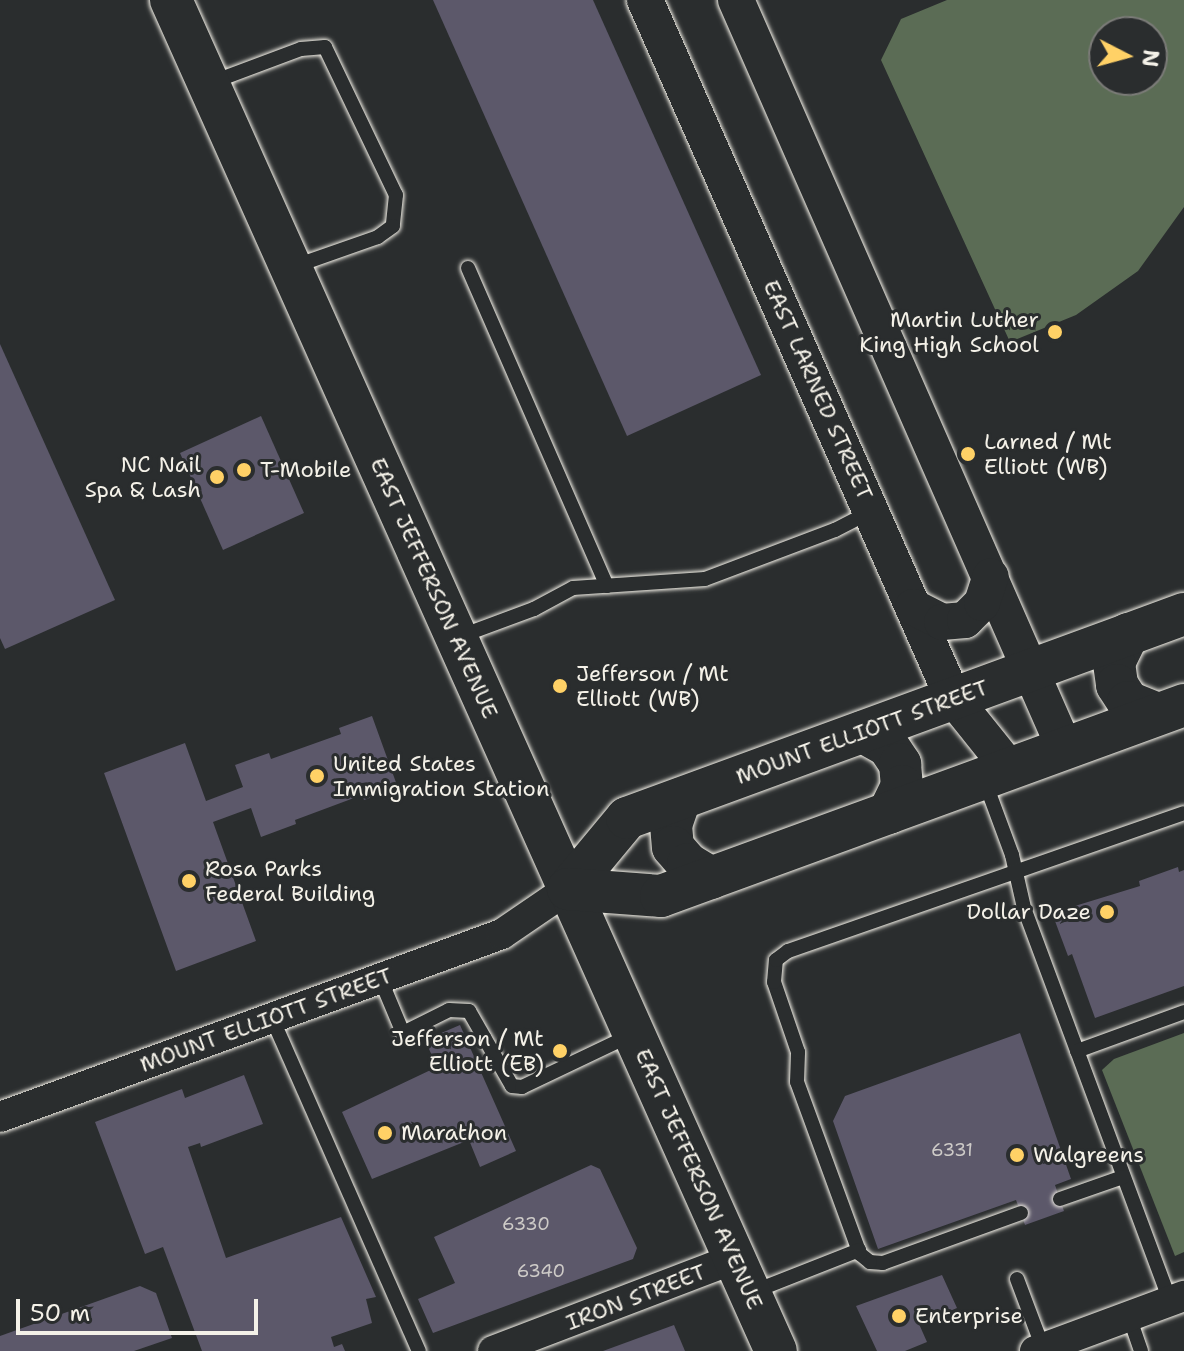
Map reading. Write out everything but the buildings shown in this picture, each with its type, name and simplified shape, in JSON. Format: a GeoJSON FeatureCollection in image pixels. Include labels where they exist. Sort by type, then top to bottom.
{"type":"FeatureCollection","features":[{"type":"Feature","properties":{"kind":"main road","name":"EAST JEFFERSON AVENUE"},"geometry":{"type":"LineString","coordinates":[[171,0],[776,1351]]}},
{"type":"Feature","properties":{"kind":"main road","name":"MOUNT ELLIOTT STREET"},"geometry":{"type":"LineString","coordinates":[[568,889],[627,818],[1184,614]]}},
{"type":"Feature","properties":{"kind":"main road"},"geometry":{"type":"LineString","coordinates":[[1128,634],[1114,663],[1117,685],[1128,702],[1171,710]]}},
{"type":"Feature","properties":{"kind":"main road"},"geometry":{"type":"LineString","coordinates":[[568,889],[661,896],[1171,710]]}},
{"type":"Feature","properties":{"kind":"main road"},"geometry":{"type":"LineString","coordinates":[[863,732],[888,746],[900,764],[902,786],[889,813]]}},
{"type":"Feature","properties":{"kind":"main road"},"geometry":{"type":"LineString","coordinates":[[680,799],[671,825],[673,847],[688,864],[711,878]]}},
{"type":"Feature","properties":{"kind":"street","name":"EAST LARNED STREET"},"geometry":{"type":"LineString","coordinates":[[645,0],[953,698],[997,773]]}},
{"type":"Feature","properties":{"kind":"street"},"geometry":{"type":"LineString","coordinates":[[736,0],[1065,749]]}},
{"type":"Feature","properties":{"kind":"street"},"geometry":{"type":"LineString","coordinates":[[913,607],[942,622],[965,620],[982,603],[991,576]]}},
{"type":"Feature","properties":{"kind":"street","name":"MOUNT ELLIOTT STREET"},"geometry":{"type":"LineString","coordinates":[[0,1117],[502,934],[568,889]]}},
{"type":"Feature","properties":{"kind":"street","name":"IRON STREET"},"geometry":{"type":"LineString","coordinates":[[493,1351],[742,1276]]}},
{"type":"Feature","properties":{"kind":"street"},"geometry":{"type":"LineString","coordinates":[[1039,1349],[1177,1299]]}},
{"type":"Feature","properties":{"kind":"lane"},"geometry":{"type":"LineString","coordinates":[[208,83],[301,49],[325,47],[396,195],[393,226],[378,237],[291,267]]}},
{"type":"Feature","properties":{"kind":"lane"},"geometry":{"type":"LineString","coordinates":[[468,268],[607,586]]}},
{"type":"Feature","properties":{"kind":"lane"},"geometry":{"type":"LineString","coordinates":[[457,638],[534,609],[573,588],[705,579],[835,530],[872,511]]}},
{"type":"Feature","properties":{"kind":"lane"},"geometry":{"type":"LineString","coordinates":[[997,773],[1024,908],[1123,1177],[1177,1299]]}},
{"type":"Feature","properties":{"kind":"lane"},"geometry":{"type":"LineString","coordinates":[[1021,1213],[883,1263],[870,1262],[859,1250],[797,1082],[798,1052],[774,982],[776,960],[788,951],[1184,813]]}},
{"type":"Feature","properties":{"kind":"lane"},"geometry":{"type":"LineString","coordinates":[[380,978],[403,1033],[449,1010],[469,1011],[512,1086],[522,1087],[633,1034]]}},
{"type":"Feature","properties":{"kind":"lane"},"geometry":{"type":"LineString","coordinates":[[1077,1051],[1184,1012]]}},
{"type":"Feature","properties":{"kind":"lane"},"geometry":{"type":"LineString","coordinates":[[272,1018],[419,1351]]}},
{"type":"Feature","properties":{"kind":"lane"},"geometry":{"type":"LineString","coordinates":[[1060,1199],[1123,1177]]}},
{"type":"Feature","properties":{"kind":"lane"},"geometry":{"type":"LineString","coordinates":[[742,1276],[859,1250]]}},
{"type":"Feature","properties":{"kind":"lane"},"geometry":{"type":"LineString","coordinates":[[1017,1279],[1039,1349]]}},
{"type":"Feature","properties":{"kind":"lane"},"geometry":{"type":"LineString","coordinates":[[1129,1316],[1141,1351]]}},
{"type":"Feature","properties":{"kind":"green space"},"geometry":{"type":"Polygon","coordinates":[[[947,0],[1184,0],[1184,207],[1138,271],[1076,315],[1010,342],[881,60],[901,19],[947,0]]]}},
{"type":"Feature","properties":{"kind":"green space"},"geometry":{"type":"Polygon","coordinates":[[[1184,1033],[1184,1252],[1175,1256],[1102,1070],[1114,1059],[1184,1033]]]}},
{"type":"Feature","properties":{"kind":"place","name":"Martin Luther King High School"},"geometry":{"type":"Point","coordinates":[1055,332]}},
{"type":"Feature","properties":{"kind":"place","name":"Larned / Mt Elliott (WB)"},"geometry":{"type":"Point","coordinates":[968,454]}},
{"type":"Feature","properties":{"kind":"place","name":"T-Mobile"},"geometry":{"type":"Point","coordinates":[244,470]}},
{"type":"Feature","properties":{"kind":"place","name":"NC Nail Spa & Lash"},"geometry":{"type":"Point","coordinates":[217,477]}},
{"type":"Feature","properties":{"kind":"place","name":"Jefferson / Mt Elliott (WB)"},"geometry":{"type":"Point","coordinates":[560,686]}},
{"type":"Feature","properties":{"kind":"place","name":"United States Immigration Station"},"geometry":{"type":"Point","coordinates":[317,776]}},
{"type":"Feature","properties":{"kind":"place","name":"Rosa Parks Federal Building"},"geometry":{"type":"Point","coordinates":[189,881]}},
{"type":"Feature","properties":{"kind":"place","name":"Dollar Daze"},"geometry":{"type":"Point","coordinates":[1107,912]}},
{"type":"Feature","properties":{"kind":"place","name":"Jefferson / Mt Elliott (EB)"},"geometry":{"type":"Point","coordinates":[560,1051]}},
{"type":"Feature","properties":{"kind":"place","name":"Marathon"},"geometry":{"type":"Point","coordinates":[385,1133]}},
{"type":"Feature","properties":{"kind":"place","name":"Walgreens"},"geometry":{"type":"Point","coordinates":[1017,1155]}},
{"type":"Feature","properties":{"kind":"place","name":"Enterprise"},"geometry":{"type":"Point","coordinates":[899,1316]}}]}
